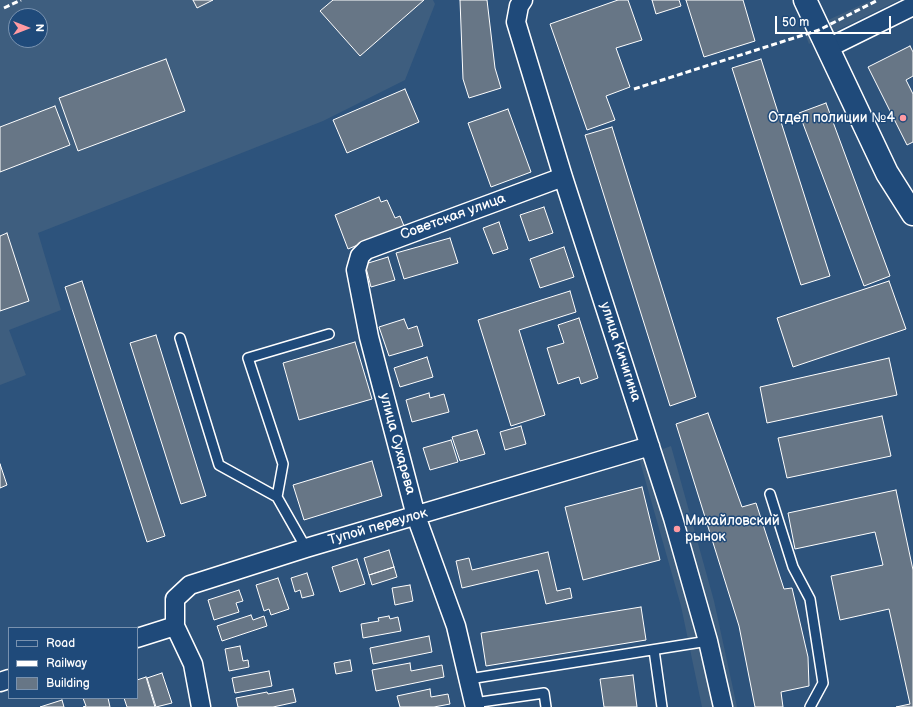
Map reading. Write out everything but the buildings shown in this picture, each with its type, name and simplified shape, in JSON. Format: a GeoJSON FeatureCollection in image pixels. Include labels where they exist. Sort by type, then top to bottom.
{"type":"FeatureCollection","features":[{"type":"Feature","properties":{"kind":"street","name":"улица Кичигина"},"geometry":{"type":"LineString","coordinates":[[523,0],[519,6],[516,22],[563,177],[688,565],[708,641],[723,707]]}},
{"type":"Feature","properties":{"kind":"street"},"geometry":{"type":"LineString","coordinates":[[806,0],[887,173],[910,201]]}},
{"type":"Feature","properties":{"kind":"street"},"geometry":{"type":"LineString","coordinates":[[828,48],[913,6]]}},
{"type":"Feature","properties":{"kind":"street","name":"Советская улица"},"geometry":{"type":"LineString","coordinates":[[356,270],[360,256],[366,250],[563,177]]}},
{"type":"Feature","properties":{"kind":"street","name":"улица Сухарева"},"geometry":{"type":"LineString","coordinates":[[356,270],[369,337],[416,516],[456,626],[470,678],[475,705]]}},
{"type":"Feature","properties":{"kind":"street","name":"Тупой переулок"},"geometry":{"type":"LineString","coordinates":[[175,626],[175,599],[190,585],[306,548],[650,446]]}},
{"type":"Feature","properties":{"kind":"street"},"geometry":{"type":"LineString","coordinates":[[138,638],[175,626],[193,664],[201,707]]}},
{"type":"Feature","properties":{"kind":"lane"},"geometry":{"type":"LineString","coordinates":[[277,496],[283,464],[248,358],[329,334]]}},
{"type":"Feature","properties":{"kind":"lane"},"geometry":{"type":"LineString","coordinates":[[180,338],[219,465],[277,496],[306,548]]}},
{"type":"Feature","properties":{"kind":"lane"},"geometry":{"type":"LineString","coordinates":[[770,494],[793,567],[810,599],[822,683],[810,707]]}},
{"type":"Feature","properties":{"kind":"lane"},"geometry":{"type":"LineString","coordinates":[[470,678],[708,641]]}},
{"type":"Feature","properties":{"kind":"lane"},"geometry":{"type":"LineString","coordinates":[[654,650],[662,707]]}},
{"type":"Feature","properties":{"kind":"lane"},"geometry":{"type":"LineString","coordinates":[[475,705],[544,693],[546,707]]}},
{"type":"Feature","properties":{"kind":"shaded area"},"geometry":{"type":"Polygon","coordinates":[[[0,0],[433,0],[435,4],[405,80],[323,121],[38,233],[61,310],[9,330],[26,375],[0,385],[0,0]]]}},
{"type":"Feature","properties":{"kind":"shaded area"},"geometry":{"type":"Polygon","coordinates":[[[872,0],[899,0],[809,44],[804,31],[872,0]]]}},
{"type":"Feature","properties":{"kind":"shaded area","name":"Михайловский рынок"},"geometry":{"type":"Polygon","coordinates":[[[671,446],[714,601],[737,707],[702,707],[681,606],[639,458],[671,446]]]}},
{"type":"Feature","properties":{"kind":"railway"},"geometry":{"type":"LineString","coordinates":[[4,8],[21,0]]}},
{"type":"Feature","properties":{"kind":"railway"},"geometry":{"type":"LineString","coordinates":[[634,89],[819,30],[878,0]]}},
{"type":"Feature","properties":{"kind":"place","name":"Отдел полиции №4"},"geometry":{"type":"Point","coordinates":[903,118]}},
{"type":"Feature","properties":{"kind":"place","name":"Михайловский рынок"},"geometry":{"type":"Point","coordinates":[677,529]}}]}
